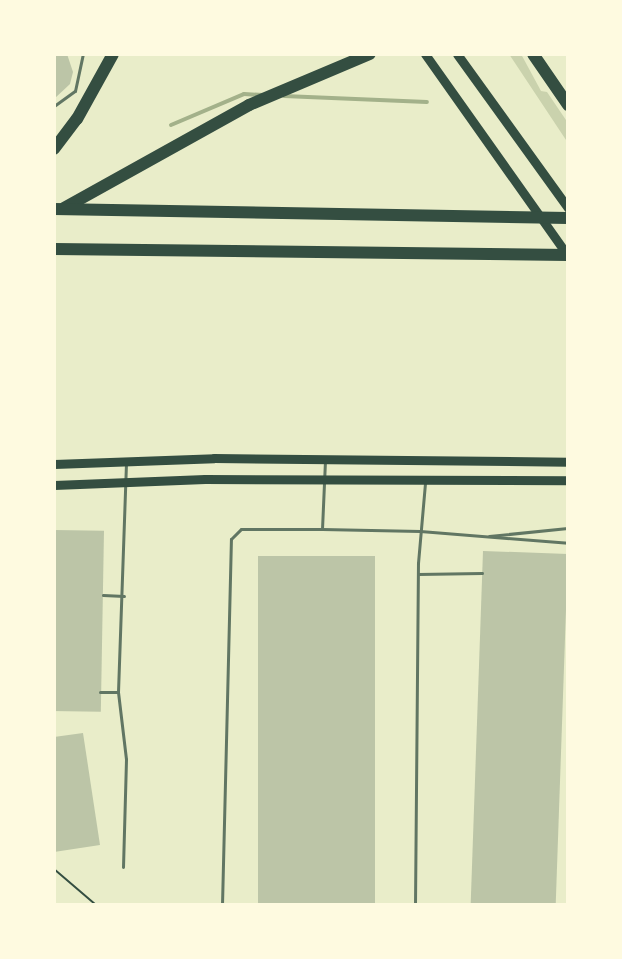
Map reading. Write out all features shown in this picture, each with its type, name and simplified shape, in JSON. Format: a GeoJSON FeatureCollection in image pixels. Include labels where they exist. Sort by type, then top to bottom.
{"type":"FeatureCollection","features":[{"type":"Feature","properties":{"kind":"highway"},"geometry":{"type":"LineString","coordinates":[[54,149],[91,97],[113,54]]}},
{"type":"Feature","properties":{"kind":"highway"},"geometry":{"type":"LineString","coordinates":[[54,211],[249,105],[370,54]]}},
{"type":"Feature","properties":{"kind":"highway"},"geometry":{"type":"LineString","coordinates":[[533,54],[568,105]]}},
{"type":"Feature","properties":{"kind":"highway"},"geometry":{"type":"LineString","coordinates":[[54,211],[568,218]]}},
{"type":"Feature","properties":{"kind":"highway"},"geometry":{"type":"LineString","coordinates":[[54,250],[566,255]]}},
{"type":"Feature","properties":{"kind":"main road"},"geometry":{"type":"LineString","coordinates":[[425,54],[566,255]]}},
{"type":"Feature","properties":{"kind":"main road"},"geometry":{"type":"LineString","coordinates":[[457,54],[568,208]]}},
{"type":"Feature","properties":{"kind":"main road"},"geometry":{"type":"LineString","coordinates":[[54,464],[125,461],[567,461]]}},
{"type":"Feature","properties":{"kind":"main road"},"geometry":{"type":"LineString","coordinates":[[54,485],[568,480]]}},
{"type":"Feature","properties":{"kind":"lane"},"geometry":{"type":"LineString","coordinates":[[54,106],[75,91],[83,54]]}},
{"type":"Feature","properties":{"kind":"lane"},"geometry":{"type":"LineString","coordinates":[[322,529],[325,460]]}},
{"type":"Feature","properties":{"kind":"lane"},"geometry":{"type":"LineString","coordinates":[[415,905],[418,574],[426,460]]}},
{"type":"Feature","properties":{"kind":"lane"},"geometry":{"type":"LineString","coordinates":[[123,867],[126,759],[118,692],[124,596],[125,461]]}},
{"type":"Feature","properties":{"kind":"lane"},"geometry":{"type":"LineString","coordinates":[[481,537],[568,528]]}},
{"type":"Feature","properties":{"kind":"lane"},"geometry":{"type":"LineString","coordinates":[[222,905],[231,539],[241,529],[322,529],[420,531],[568,543]]}},
{"type":"Feature","properties":{"kind":"lane"},"geometry":{"type":"LineString","coordinates":[[418,574],[482,573]]}},
{"type":"Feature","properties":{"kind":"lane"},"geometry":{"type":"LineString","coordinates":[[103,595],[124,596]]}},
{"type":"Feature","properties":{"kind":"lane"},"geometry":{"type":"LineString","coordinates":[[100,692],[118,692]]}},
{"type":"Feature","properties":{"kind":"path"},"geometry":{"type":"LineString","coordinates":[[54,869],[96,905]]}},
{"type":"Feature","properties":{"kind":"green space"},"geometry":{"type":"Polygon","coordinates":[[[509,54],[521,54],[541,91],[547,92],[568,123],[568,143],[509,54]]]}},
{"type":"Feature","properties":{"kind":"building"},"geometry":{"type":"Polygon","coordinates":[[[54,54],[67,54],[73,72],[70,84],[54,99],[54,54]]]}},
{"type":"Feature","properties":{"kind":"building"},"geometry":{"type":"Polygon","coordinates":[[[54,530],[104,531],[101,712],[54,711],[54,530]]]}},
{"type":"Feature","properties":{"kind":"building"},"geometry":{"type":"Polygon","coordinates":[[[483,551],[568,554],[556,905],[471,905],[483,551]]]}},
{"type":"Feature","properties":{"kind":"building"},"geometry":{"type":"Polygon","coordinates":[[[258,556],[375,556],[375,905],[258,905],[258,556]]]}},
{"type":"Feature","properties":{"kind":"building"},"geometry":{"type":"Polygon","coordinates":[[[83,733],[100,845],[54,852],[54,737],[83,733]]]}},
{"type":"Feature","properties":{"kind":"waterway"},"geometry":{"type":"LineString","coordinates":[[171,125],[244,94],[263,95]]}},
{"type":"Feature","properties":{"kind":"waterway"},"geometry":{"type":"LineString","coordinates":[[284,96],[427,102]]}}]}
